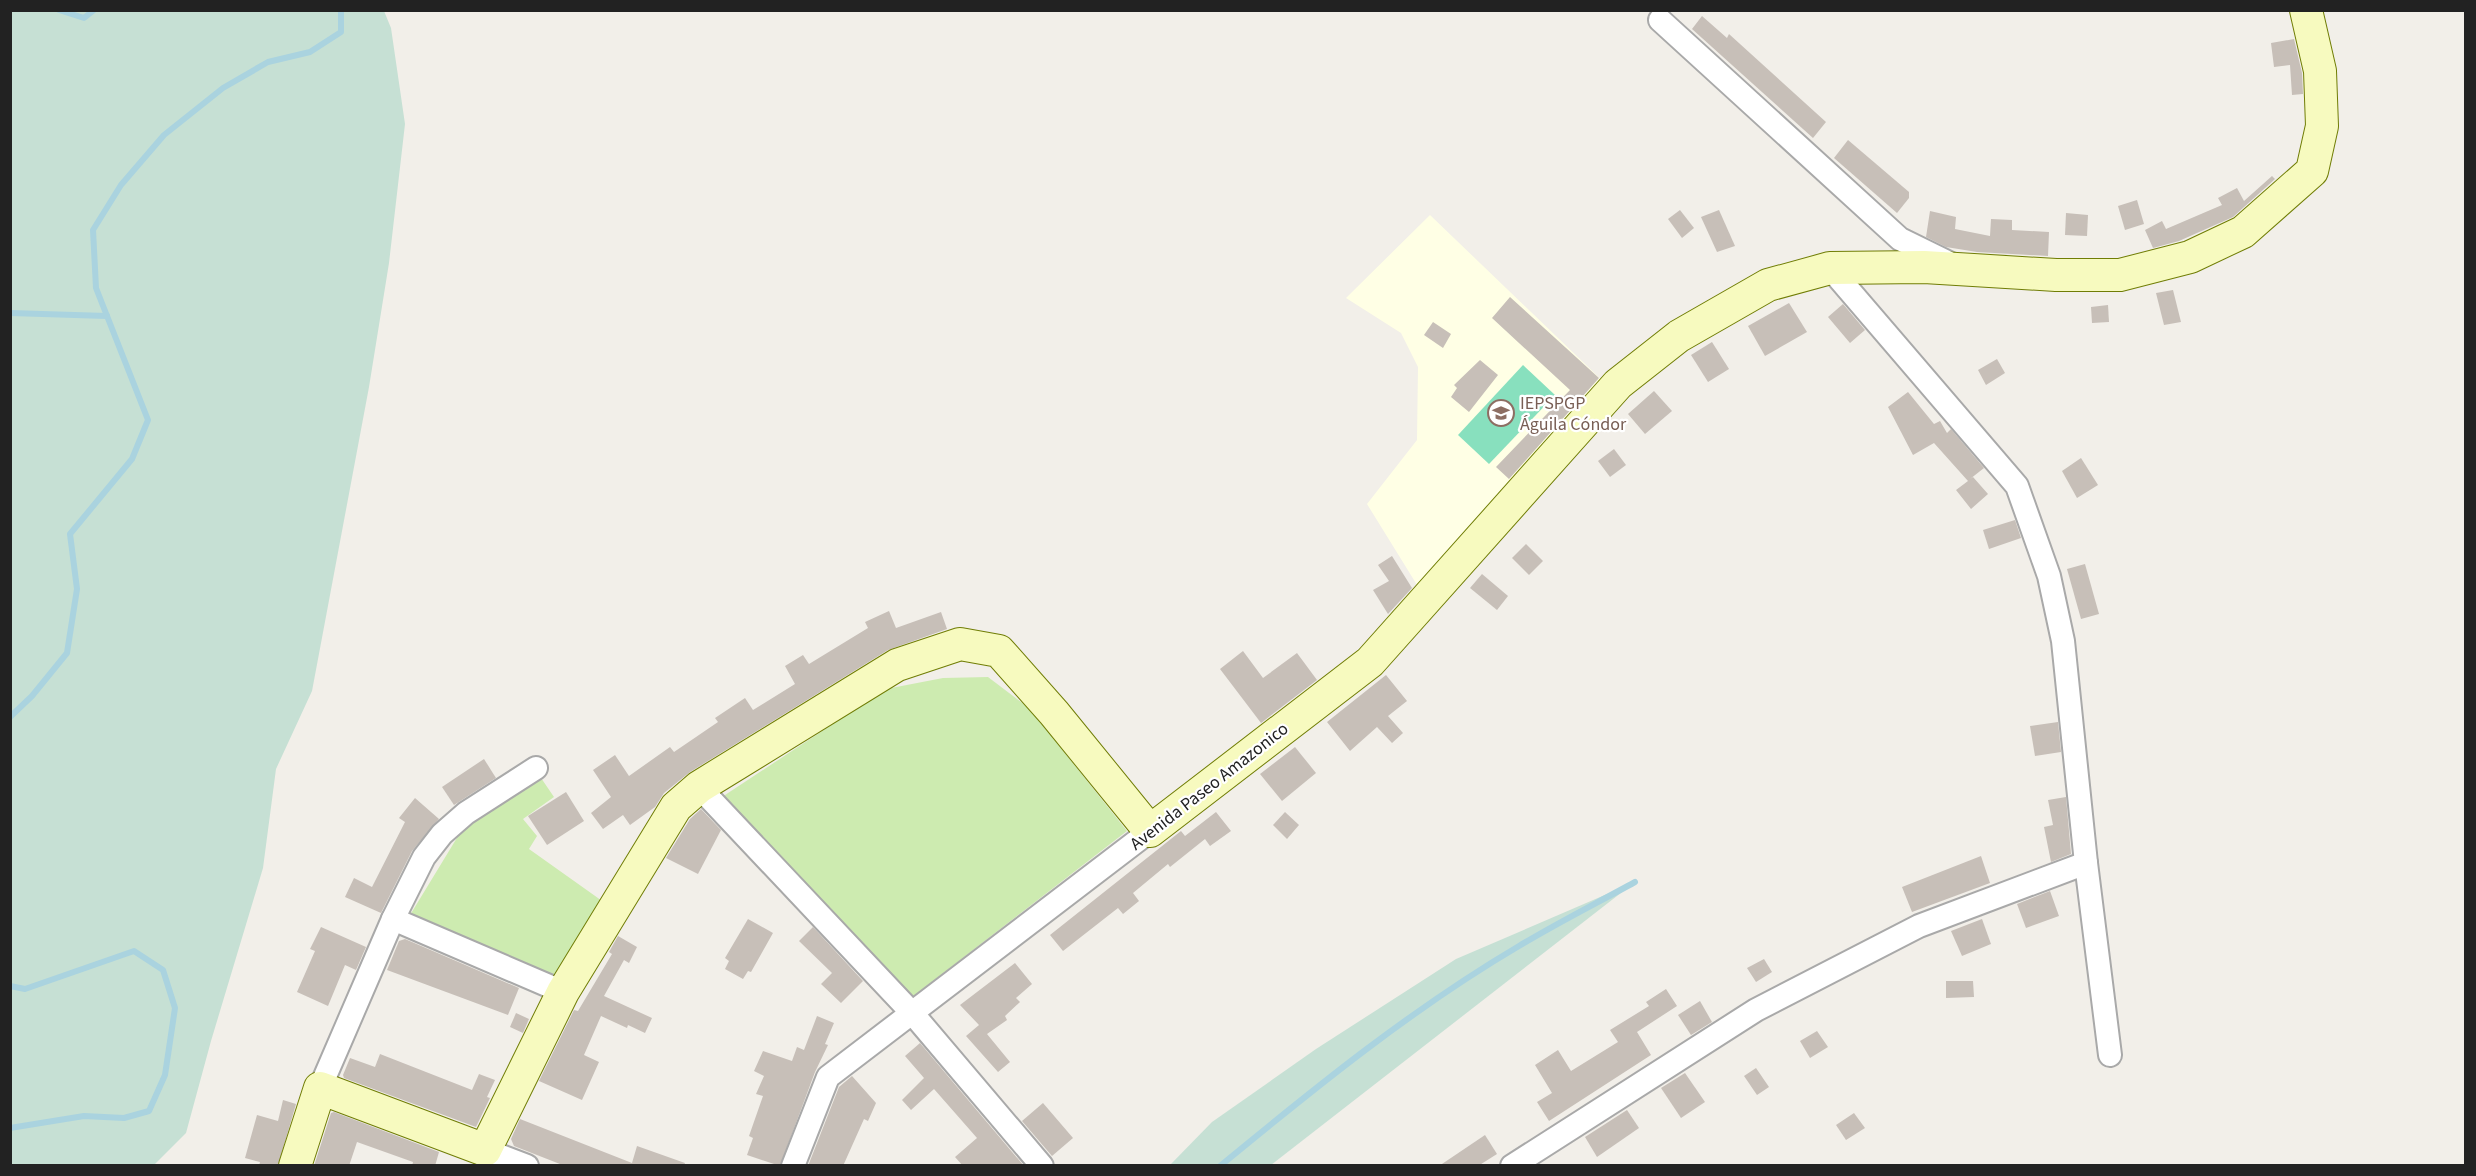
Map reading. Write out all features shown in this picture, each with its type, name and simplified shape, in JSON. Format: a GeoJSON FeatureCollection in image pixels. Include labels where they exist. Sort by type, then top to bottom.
{"type":"FeatureCollection","features":[{"type":"Feature","properties":{"kind":"street","name":"Avenida Paseo Amazonico"},"geometry":{"type":"LineString","coordinates":[[793,1166],[828,1077],[1370,662],[1618,384],[1679,336],[1768,285],[1830,268],[1924,267],[2056,275],[2120,274],[2190,257],[2243,231],[2312,171],[2322,126],[2320,71],[2306,10]]}},
{"type":"Feature","properties":{"kind":"street"},"geometry":{"type":"LineString","coordinates":[[1660,20],[1900,239],[1963,270]]}},
{"type":"Feature","properties":{"kind":"street"},"geometry":{"type":"LineString","coordinates":[[1830,268],[2017,486],[2049,576],[2063,641],[2086,863],[2110,1055]]}},
{"type":"Feature","properties":{"kind":"street"},"geometry":{"type":"LineString","coordinates":[[485,1150],[563,992],[676,807],[699,787],[897,665],[960,644],[999,651],[1054,713],[1150,831]]}},
{"type":"Feature","properties":{"kind":"street"},"geometry":{"type":"LineString","coordinates":[[295,1166],[320,1088],[393,919],[424,857],[442,834],[466,813],[536,768]]}},
{"type":"Feature","properties":{"kind":"street"},"geometry":{"type":"LineString","coordinates":[[699,787],[913,1014],[1042,1166]]}},
{"type":"Feature","properties":{"kind":"street"},"geometry":{"type":"LineString","coordinates":[[1512,1166],[1756,1010],[1919,926],[2086,863]]}},
{"type":"Feature","properties":{"kind":"street"},"geometry":{"type":"LineString","coordinates":[[393,919],[563,992]]}},
{"type":"Feature","properties":{"kind":"street"},"geometry":{"type":"LineString","coordinates":[[320,1088],[527,1166]]}},
{"type":"Feature","properties":{"kind":"shaded area"},"geometry":{"type":"Polygon","coordinates":[[[10,11],[384,11],[391,28],[405,124],[389,263],[369,387],[312,691],[276,769],[263,868],[186,1133],[154,1165],[11,1165],[10,11]]]}},
{"type":"Feature","properties":{"kind":"shaded area","name":"IEPSPGP Águila Cóndor"},"geometry":{"type":"Polygon","coordinates":[[[1430,215],[1609,387],[1422,593],[1367,504],[1417,440],[1418,367],[1401,333],[1346,298],[1430,215]]]}},
{"type":"Feature","properties":{"kind":"shaded area"},"geometry":{"type":"Polygon","coordinates":[[[1635,882],[1271,1165],[1170,1165],[1212,1122],[1316,1049],[1456,959],[1635,882]]]}},
{"type":"Feature","properties":{"kind":"green space"},"geometry":{"type":"Polygon","coordinates":[[[1523,365],[1555,395],[1489,464],[1458,435],[1523,365]]]}},
{"type":"Feature","properties":{"kind":"green space"},"geometry":{"type":"Polygon","coordinates":[[[988,677],[1029,708],[1127,831],[911,998],[722,797],[886,689],[943,678],[988,677]]]}},
{"type":"Feature","properties":{"kind":"green space"},"geometry":{"type":"Polygon","coordinates":[[[539,775],[554,797],[523,819],[537,836],[529,849],[605,903],[555,978],[407,920],[466,823],[539,775]]]}},
{"type":"Feature","properties":{"kind":"building"},"geometry":{"type":"Polygon","coordinates":[[[1702,16],[1727,38],[1729,34],[1826,122],[1813,138],[1692,29],[1702,16]]]}},
{"type":"Feature","properties":{"kind":"building"},"geometry":{"type":"Polygon","coordinates":[[[2294,39],[2302,73],[2303,94],[2292,95],[2290,65],[2274,67],[2271,43],[2294,39]]]}},
{"type":"Feature","properties":{"kind":"building"},"geometry":{"type":"Polygon","coordinates":[[[1848,140],[1909,192],[1909,198],[1897,213],[1834,158],[1848,140]]]}},
{"type":"Feature","properties":{"kind":"building"},"geometry":{"type":"Polygon","coordinates":[[[2272,176],[2275,179],[2233,217],[2179,241],[2153,248],[2145,230],[2162,221],[2166,229],[2222,205],[2218,198],[2237,188],[2244,201],[2272,176]]]}},
{"type":"Feature","properties":{"kind":"building"},"geometry":{"type":"Polygon","coordinates":[[[2137,200],[2144,224],[2125,230],[2118,206],[2137,200]]]}},
{"type":"Feature","properties":{"kind":"building"},"geometry":{"type":"Polygon","coordinates":[[[1680,210],[1694,228],[1682,238],[1668,219],[1680,210]]]}},
{"type":"Feature","properties":{"kind":"building"},"geometry":{"type":"Polygon","coordinates":[[[1719,210],[1735,246],[1717,252],[1701,217],[1719,210]]]}},
{"type":"Feature","properties":{"kind":"building"},"geometry":{"type":"Polygon","coordinates":[[[1930,211],[1956,217],[1955,229],[1990,236],[1991,219],[2012,220],[2012,230],[2049,232],[2048,256],[1977,252],[1946,247],[1926,237],[1930,211]]]}},
{"type":"Feature","properties":{"kind":"building"},"geometry":{"type":"Polygon","coordinates":[[[2066,213],[2088,215],[2087,236],[2065,235],[2066,213]]]}},
{"type":"Feature","properties":{"kind":"building"},"geometry":{"type":"Polygon","coordinates":[[[2173,290],[2181,322],[2164,325],[2156,293],[2173,290]]]}},
{"type":"Feature","properties":{"kind":"building"},"geometry":{"type":"Polygon","coordinates":[[[1510,297],[1599,378],[1509,479],[1496,467],[1570,390],[1492,318],[1510,297]]]}},
{"type":"Feature","properties":{"kind":"building"},"geometry":{"type":"Polygon","coordinates":[[[1789,303],[1807,332],[1765,356],[1748,326],[1789,303]]]}},
{"type":"Feature","properties":{"kind":"building"},"geometry":{"type":"Polygon","coordinates":[[[1843,304],[1865,330],[1850,343],[1828,317],[1843,304]]]}},
{"type":"Feature","properties":{"kind":"building"},"geometry":{"type":"Polygon","coordinates":[[[2108,305],[2109,322],[2092,323],[2091,307],[2108,305]]]}},
{"type":"Feature","properties":{"kind":"building"},"geometry":{"type":"Polygon","coordinates":[[[1433,322],[1451,334],[1443,348],[1424,335],[1433,322]]]}},
{"type":"Feature","properties":{"kind":"building"},"geometry":{"type":"Polygon","coordinates":[[[1712,342],[1729,369],[1708,382],[1691,355],[1712,342]]]}},
{"type":"Feature","properties":{"kind":"building"},"geometry":{"type":"Polygon","coordinates":[[[1997,359],[2005,373],[1986,385],[1978,370],[1997,359]]]}},
{"type":"Feature","properties":{"kind":"building"},"geometry":{"type":"Polygon","coordinates":[[[1480,360],[1498,375],[1469,412],[1451,397],[1457,388],[1454,385],[1480,360]]]}},
{"type":"Feature","properties":{"kind":"building"},"geometry":{"type":"Polygon","coordinates":[[[1654,391],[1672,411],[1645,434],[1628,414],[1654,391]]]}},
{"type":"Feature","properties":{"kind":"building"},"geometry":{"type":"Polygon","coordinates":[[[1908,392],[1934,424],[1940,421],[1947,433],[1951,429],[1984,468],[1970,479],[1973,477],[1988,494],[1971,509],[1956,490],[1968,481],[1934,443],[1913,455],[1888,407],[1908,392]]]}},
{"type":"Feature","properties":{"kind":"building"},"geometry":{"type":"Polygon","coordinates":[[[1614,449],[1626,465],[1610,477],[1598,461],[1614,449]]]}},
{"type":"Feature","properties":{"kind":"building"},"geometry":{"type":"Polygon","coordinates":[[[2081,458],[2098,485],[2077,498],[2062,471],[2081,458]]]}},
{"type":"Feature","properties":{"kind":"building"},"geometry":{"type":"Polygon","coordinates":[[[2015,520],[2021,538],[1989,549],[1983,530],[2015,520]]]}},
{"type":"Feature","properties":{"kind":"building"},"geometry":{"type":"Polygon","coordinates":[[[1526,544],[1543,561],[1529,575],[1512,558],[1526,544]]]}},
{"type":"Feature","properties":{"kind":"building"},"geometry":{"type":"Polygon","coordinates":[[[1392,556],[1412,588],[1388,614],[1373,590],[1389,581],[1378,565],[1392,556]]]}},
{"type":"Feature","properties":{"kind":"building"},"geometry":{"type":"Polygon","coordinates":[[[2085,564],[2099,614],[2081,619],[2067,569],[2085,564]]]}},
{"type":"Feature","properties":{"kind":"building"},"geometry":{"type":"Polygon","coordinates":[[[1482,574],[1508,596],[1497,610],[1470,588],[1482,574]]]}},
{"type":"Feature","properties":{"kind":"building"},"geometry":{"type":"Polygon","coordinates":[[[889,611],[896,628],[941,612],[947,629],[888,650],[690,772],[664,793],[655,807],[630,825],[623,815],[603,829],[591,813],[611,797],[593,770],[615,755],[629,776],[670,747],[674,752],[718,722],[715,718],[745,698],[753,710],[795,684],[785,666],[803,655],[809,664],[868,628],[865,622],[889,611]]]}},
{"type":"Feature","properties":{"kind":"building"},"geometry":{"type":"Polygon","coordinates":[[[1243,651],[1263,678],[1297,653],[1317,680],[1261,723],[1220,669],[1243,651]]]}},
{"type":"Feature","properties":{"kind":"building"},"geometry":{"type":"Polygon","coordinates":[[[1386,675],[1407,701],[1388,716],[1403,733],[1392,743],[1377,727],[1350,751],[1327,722],[1386,675]]]}},
{"type":"Feature","properties":{"kind":"building"},"geometry":{"type":"Polygon","coordinates":[[[2058,722],[2061,752],[2035,756],[2030,726],[2058,722]]]}},
{"type":"Feature","properties":{"kind":"building"},"geometry":{"type":"Polygon","coordinates":[[[1295,747],[1316,773],[1282,801],[1260,774],[1295,747]]]}},
{"type":"Feature","properties":{"kind":"building"},"geometry":{"type":"Polygon","coordinates":[[[484,759],[496,778],[454,805],[442,787],[484,759]]]}},
{"type":"Feature","properties":{"kind":"building"},"geometry":{"type":"Polygon","coordinates":[[[566,792],[584,821],[547,845],[528,816],[566,792]]]}},
{"type":"Feature","properties":{"kind":"building"},"geometry":{"type":"Polygon","coordinates":[[[2066,797],[2071,854],[2051,862],[2044,827],[2053,825],[2048,800],[2066,797]]]}},
{"type":"Feature","properties":{"kind":"building"},"geometry":{"type":"Polygon","coordinates":[[[415,798],[439,819],[412,851],[381,913],[345,897],[354,878],[372,887],[405,822],[399,818],[415,798]]]}},
{"type":"Feature","properties":{"kind":"building"},"geometry":{"type":"Polygon","coordinates":[[[701,809],[721,830],[698,874],[666,858],[690,819],[701,809]]]}},
{"type":"Feature","properties":{"kind":"building"},"geometry":{"type":"Polygon","coordinates":[[[1216,812],[1231,831],[1210,846],[1205,839],[1170,867],[1168,864],[1133,893],[1139,901],[1123,914],[1118,908],[1063,951],[1050,935],[1181,831],[1185,836],[1216,812]]]}},
{"type":"Feature","properties":{"kind":"building"},"geometry":{"type":"Polygon","coordinates":[[[1285,812],[1299,825],[1287,839],[1273,825],[1285,812]]]}},
{"type":"Feature","properties":{"kind":"building"},"geometry":{"type":"Polygon","coordinates":[[[1981,856],[1990,883],[1912,912],[1902,887],[1981,856]]]}},
{"type":"Feature","properties":{"kind":"building"},"geometry":{"type":"Polygon","coordinates":[[[2050,891],[2059,916],[2026,928],[2017,904],[2050,891]]]}},
{"type":"Feature","properties":{"kind":"building"},"geometry":{"type":"Polygon","coordinates":[[[748,919],[773,933],[751,972],[748,971],[743,979],[725,969],[729,961],[725,958],[748,919]]]}},
{"type":"Feature","properties":{"kind":"building"},"geometry":{"type":"Polygon","coordinates":[[[1982,919],[1991,944],[1962,956],[1951,931],[1982,919]]]}},
{"type":"Feature","properties":{"kind":"building"},"geometry":{"type":"Polygon","coordinates":[[[321,927],[366,947],[356,970],[345,965],[328,1006],[297,992],[315,951],[310,949],[321,927]]]}},
{"type":"Feature","properties":{"kind":"building"},"geometry":{"type":"Polygon","coordinates":[[[813,927],[863,981],[841,1003],[821,984],[832,973],[799,941],[813,927]]]}},
{"type":"Feature","properties":{"kind":"building"},"geometry":{"type":"Polygon","coordinates":[[[618,936],[637,947],[629,963],[624,960],[604,996],[652,1018],[645,1033],[628,1025],[627,1028],[601,1016],[584,1055],[599,1062],[582,1100],[539,1081],[574,1010],[578,1011],[612,954],[609,952],[618,936]]]}},
{"type":"Feature","properties":{"kind":"building"},"geometry":{"type":"Polygon","coordinates":[[[405,939],[519,988],[508,1015],[387,970],[399,941],[405,939]]]}},
{"type":"Feature","properties":{"kind":"building"},"geometry":{"type":"Polygon","coordinates":[[[1764,959],[1772,972],[1756,982],[1747,968],[1764,959]]]}},
{"type":"Feature","properties":{"kind":"building"},"geometry":{"type":"Polygon","coordinates":[[[1015,963],[1032,984],[1016,998],[1020,1002],[1005,1016],[1007,1020],[987,1034],[1010,1062],[998,1072],[966,1036],[979,1025],[960,1005],[1015,963]]]}},
{"type":"Feature","properties":{"kind":"building"},"geometry":{"type":"Polygon","coordinates":[[[1946,981],[1973,981],[1974,997],[1946,998],[1946,981]]]}},
{"type":"Feature","properties":{"kind":"building"},"geometry":{"type":"Polygon","coordinates":[[[1666,989],[1677,1006],[1637,1032],[1651,1055],[1549,1121],[1537,1102],[1552,1093],[1535,1065],[1558,1050],[1571,1071],[1618,1042],[1610,1030],[1649,1006],[1646,1002],[1666,989]]]}},
{"type":"Feature","properties":{"kind":"building"},"geometry":{"type":"Polygon","coordinates":[[[1700,1001],[1712,1022],[1691,1035],[1678,1015],[1700,1001]]]}},
{"type":"Feature","properties":{"kind":"building"},"geometry":{"type":"Polygon","coordinates":[[[516,1013],[529,1019],[523,1033],[510,1027],[516,1013]]]}},
{"type":"Feature","properties":{"kind":"building"},"geometry":{"type":"Polygon","coordinates":[[[817,1016],[834,1023],[825,1044],[828,1045],[815,1072],[780,1166],[747,1155],[753,1138],[749,1136],[763,1096],[756,1094],[764,1076],[754,1071],[763,1051],[792,1061],[797,1047],[804,1050],[817,1016]]]}},
{"type":"Feature","properties":{"kind":"building"},"geometry":{"type":"Polygon","coordinates":[[[1817,1031],[1828,1047],[1810,1058],[1800,1041],[1817,1031]]]}},
{"type":"Feature","properties":{"kind":"building"},"geometry":{"type":"Polygon","coordinates":[[[920,1043],[1024,1166],[963,1166],[955,1157],[977,1138],[934,1089],[911,1110],[902,1100],[924,1078],[905,1056],[920,1043]]]}},
{"type":"Feature","properties":{"kind":"building"},"geometry":{"type":"Polygon","coordinates":[[[380,1054],[472,1090],[479,1074],[495,1080],[487,1097],[490,1098],[476,1127],[344,1078],[343,1075],[350,1058],[375,1067],[380,1054]]]}},
{"type":"Feature","properties":{"kind":"building"},"geometry":{"type":"Polygon","coordinates":[[[1756,1068],[1769,1087],[1757,1095],[1744,1076],[1756,1068]]]}},
{"type":"Feature","properties":{"kind":"building"},"geometry":{"type":"Polygon","coordinates":[[[1685,1073],[1705,1102],[1681,1118],[1661,1088],[1685,1073]]]}},
{"type":"Feature","properties":{"kind":"building"},"geometry":{"type":"Polygon","coordinates":[[[852,1076],[876,1103],[868,1121],[864,1119],[843,1166],[808,1166],[839,1087],[852,1076]]]}},
{"type":"Feature","properties":{"kind":"building"},"geometry":{"type":"Polygon","coordinates":[[[283,1100],[296,1104],[278,1166],[259,1166],[260,1162],[245,1158],[257,1115],[278,1121],[283,1100]]]}},
{"type":"Feature","properties":{"kind":"building"},"geometry":{"type":"Polygon","coordinates":[[[1043,1103],[1073,1138],[1052,1156],[1022,1121],[1043,1103]]]}},
{"type":"Feature","properties":{"kind":"building"},"geometry":{"type":"Polygon","coordinates":[[[1627,1110],[1639,1128],[1597,1157],[1585,1137],[1627,1110]]]}},
{"type":"Feature","properties":{"kind":"building"},"geometry":{"type":"Polygon","coordinates":[[[334,1112],[439,1152],[435,1166],[412,1166],[413,1162],[357,1142],[349,1166],[314,1166],[331,1113],[334,1112]]]}},
{"type":"Feature","properties":{"kind":"building"},"geometry":{"type":"Polygon","coordinates":[[[1854,1113],[1865,1128],[1846,1140],[1836,1125],[1854,1113]]]}},
{"type":"Feature","properties":{"kind":"building"},"geometry":{"type":"Polygon","coordinates":[[[520,1119],[632,1163],[637,1146],[685,1163],[684,1166],[565,1166],[514,1146],[511,1139],[520,1119]]]}},
{"type":"Feature","properties":{"kind":"building"},"geometry":{"type":"Polygon","coordinates":[[[1485,1135],[1497,1154],[1478,1166],[1439,1166],[1485,1135]]]}},
{"type":"Feature","properties":{"kind":"waterway"},"geometry":{"type":"LineString","coordinates":[[59,10],[84,18],[94,10]]}},
{"type":"Feature","properties":{"kind":"waterway"},"geometry":{"type":"LineString","coordinates":[[10,717],[32,696],[67,653],[77,589],[70,534],[132,459],[148,420],[96,288],[93,230],[121,185],[164,135],[223,88],[268,62],[310,52],[341,32],[341,10]]}},
{"type":"Feature","properties":{"kind":"waterway"},"geometry":{"type":"LineString","coordinates":[[10,313],[107,316]]}},
{"type":"Feature","properties":{"kind":"waterway"},"geometry":{"type":"LineString","coordinates":[[1220,1166],[1403,1022],[1479,970],[1635,882]]}},
{"type":"Feature","properties":{"kind":"waterway"},"geometry":{"type":"LineString","coordinates":[[10,986],[25,989],[134,951],[163,970],[175,1008],[165,1075],[149,1111],[124,1118],[84,1116],[10,1128]]}},
{"type":"Feature","properties":{"kind":"place","name":"IEPSPGP Águila Cóndor"},"geometry":{"type":"Point","coordinates":[1501,413]}}]}
